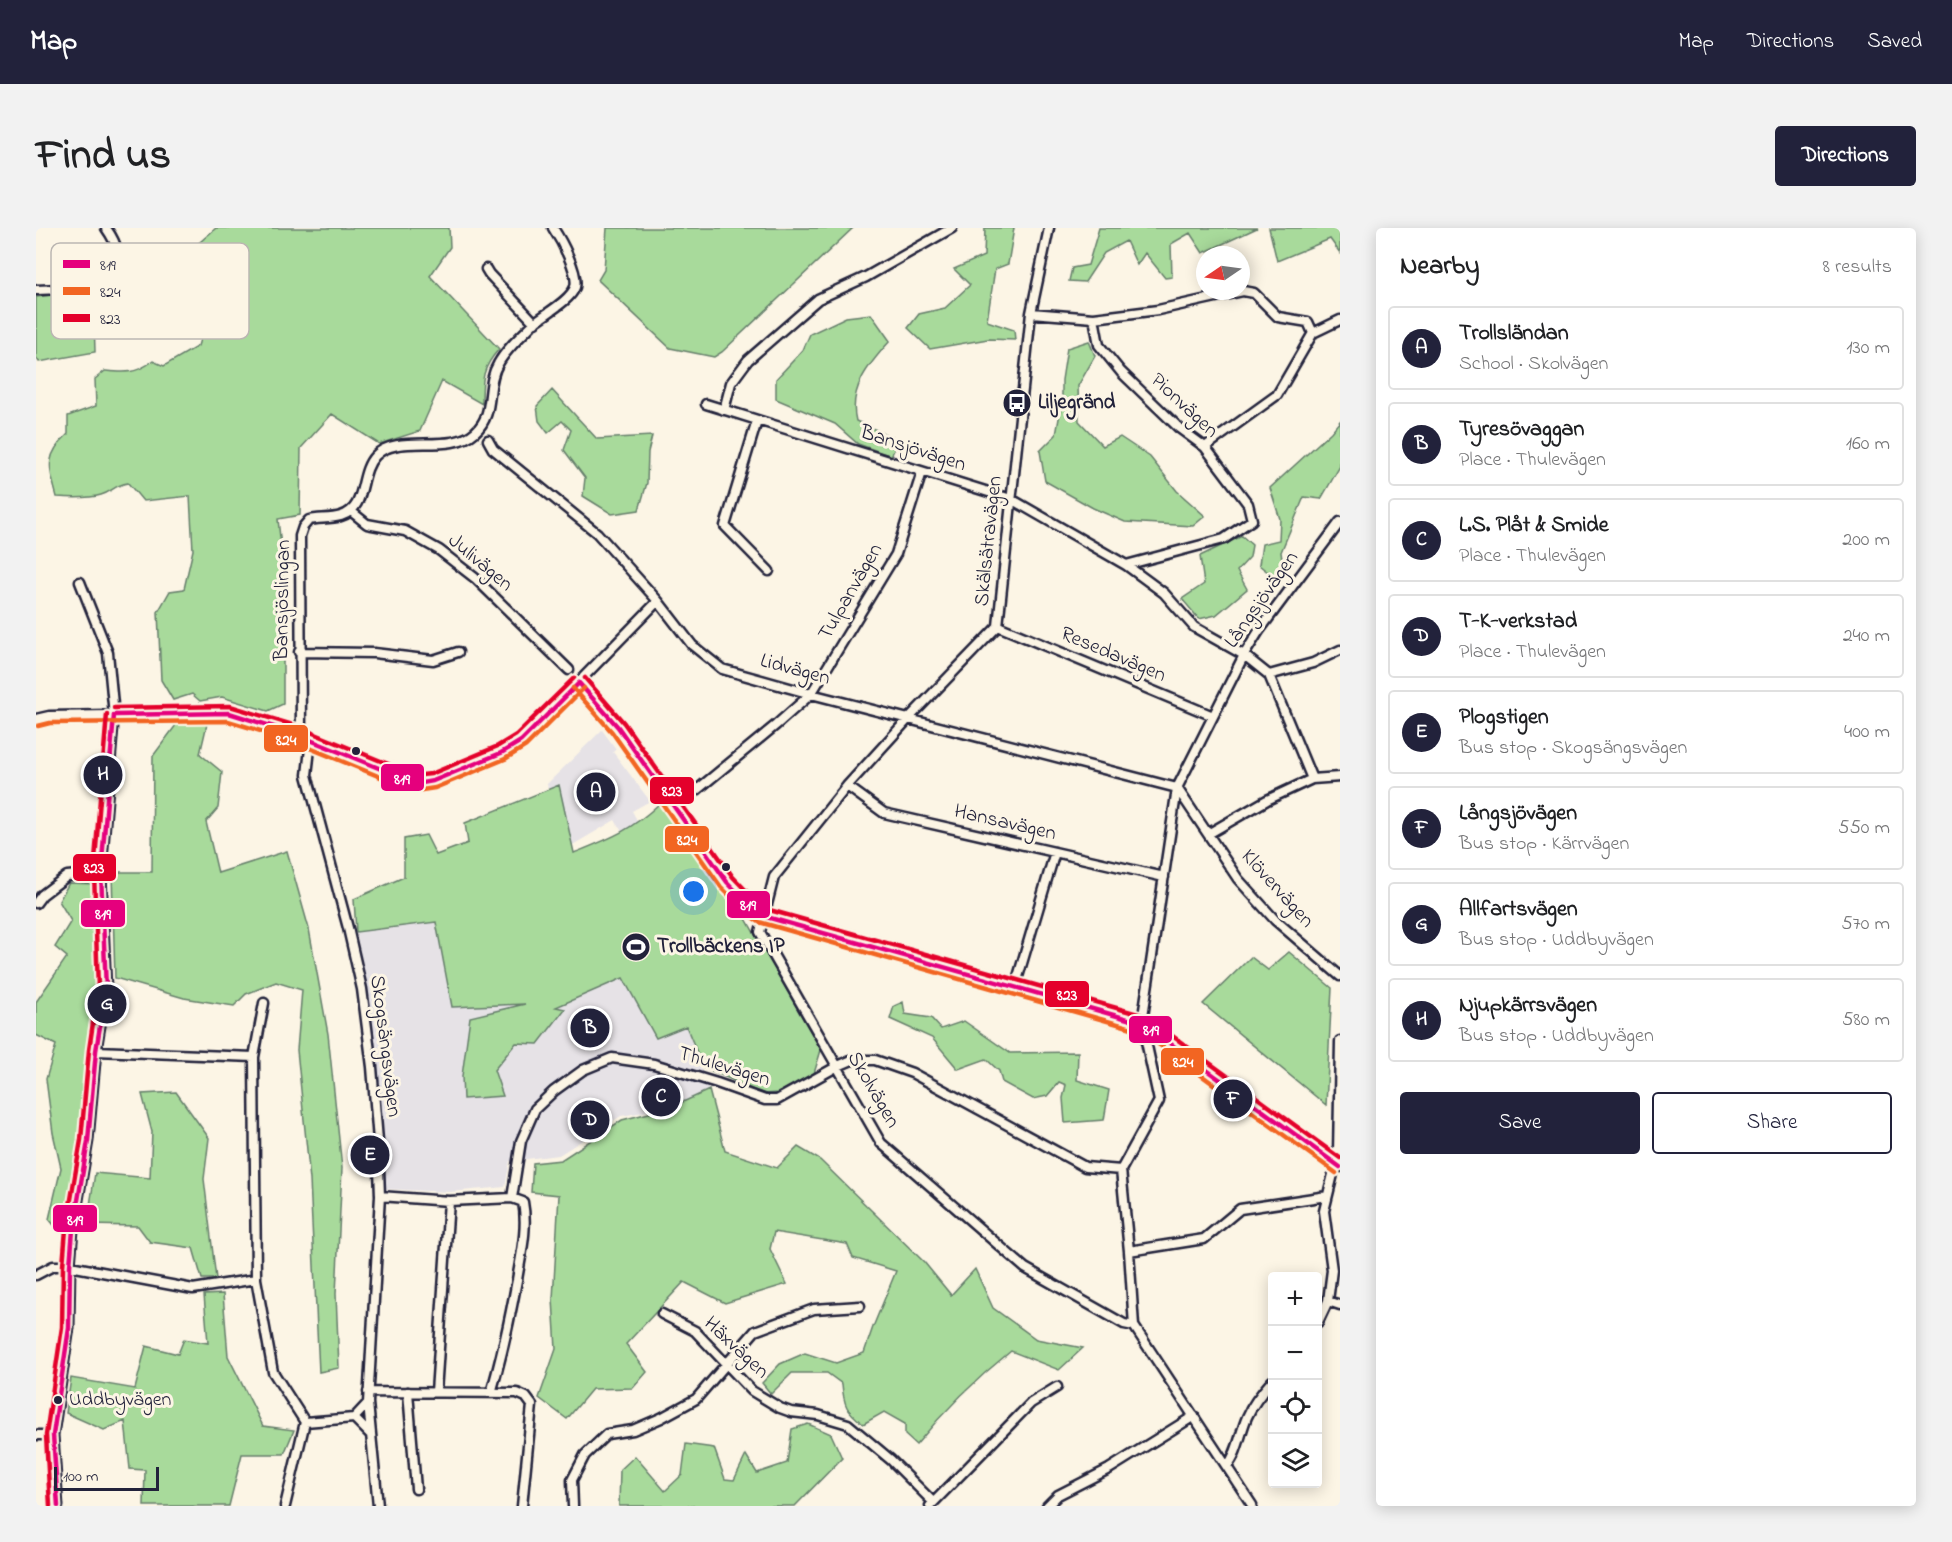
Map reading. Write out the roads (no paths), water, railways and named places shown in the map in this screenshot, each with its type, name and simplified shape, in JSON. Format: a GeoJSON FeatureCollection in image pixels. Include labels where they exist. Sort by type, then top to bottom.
{"type":"FeatureCollection","features":[{"type":"Feature","properties":{"kind":"street"},"geometry":{"type":"LineString","coordinates":[[106,228],[114,243]]}},
{"type":"Feature","properties":{"kind":"street"},"geometry":{"type":"LineString","coordinates":[[352,512],[359,500],[366,470],[375,454],[407,444],[442,443],[466,438],[476,432],[488,416],[497,365],[535,323],[571,295],[575,285],[575,275],[565,249],[553,228]]}},
{"type":"Feature","properties":{"kind":"street"},"geometry":{"type":"LineString","coordinates":[[724,410],[731,383],[748,360],[818,299],[867,277],[952,228]]}},
{"type":"Feature","properties":{"kind":"street","name":"Skälsätravägen"},"geometry":{"type":"LineString","coordinates":[[762,916],[774,877],[847,786],[998,626],[1030,313],[1049,228]]}},
{"type":"Feature","properties":{"kind":"street"},"geometry":{"type":"LineString","coordinates":[[486,269],[535,323]]}},
{"type":"Feature","properties":{"kind":"street"},"geometry":{"type":"LineString","coordinates":[[36,290],[51,289]]}},
{"type":"Feature","properties":{"kind":"street"},"geometry":{"type":"LineString","coordinates":[[1030,313],[1094,318],[1158,310],[1243,291],[1254,293],[1278,317],[1308,322],[1313,333]]}},
{"type":"Feature","properties":{"kind":"street","name":"Pionvägen"},"geometry":{"type":"LineString","coordinates":[[1094,318],[1100,345],[1122,372],[1179,428],[1205,447],[1248,504],[1252,520],[1224,539],[1126,565]]}},
{"type":"Feature","properties":{"kind":"street"},"geometry":{"type":"LineString","coordinates":[[1205,447],[1277,395],[1313,333],[1340,320]]}},
{"type":"Feature","properties":{"kind":"street","name":"Bansjövägen"},"geometry":{"type":"LineString","coordinates":[[706,404],[1011,499],[1126,565],[1164,593],[1194,627],[1244,655],[1269,675]]}},
{"type":"Feature","properties":{"kind":"street"},"geometry":{"type":"LineString","coordinates":[[757,421],[725,526],[769,571]]}},
{"type":"Feature","properties":{"kind":"street","name":"Lidvägen"},"geometry":{"type":"LineString","coordinates":[[488,440],[493,449],[597,534],[658,601],[692,645],[722,669],[1177,788]]}},
{"type":"Feature","properties":{"kind":"street","name":"Tulpanvägen"},"geometry":{"type":"LineString","coordinates":[[675,808],[811,694],[896,554],[922,472]]}},
{"type":"Feature","properties":{"kind":"street","name":"Bansjöslingan"},"geometry":{"type":"LineString","coordinates":[[301,736],[300,536],[309,520],[340,517],[352,512]]}},
{"type":"Feature","properties":{"kind":"street","name":"Julivägen"},"geometry":{"type":"LineString","coordinates":[[352,512],[367,524],[405,531],[439,550],[475,578],[569,670]]}},
{"type":"Feature","properties":{"kind":"street","name":"Långsjövägen"},"geometry":{"type":"LineString","coordinates":[[1121,1170],[1159,1101],[1142,1023],[1177,788],[1244,655],[1259,631],[1340,522]]}},
{"type":"Feature","properties":{"kind":"street"},"geometry":{"type":"LineString","coordinates":[[58,1506],[52,1436],[69,1328],[73,1230],[88,1141],[96,1051],[106,989],[101,873],[114,715],[108,653],[80,582]]}},
{"type":"Feature","properties":{"kind":"street"},"geometry":{"type":"LineString","coordinates":[[36,719],[49,716],[229,713],[301,736],[408,780],[422,783],[433,781],[501,753],[521,741],[658,601]]}},
{"type":"Feature","properties":{"kind":"street","name":"Resedavägen"},"geometry":{"type":"LineString","coordinates":[[998,626],[1214,716]]}},
{"type":"Feature","properties":{"kind":"street"},"geometry":{"type":"LineString","coordinates":[[1312,779],[1269,675],[1313,663],[1340,650]]}},
{"type":"Feature","properties":{"kind":"street"},"geometry":{"type":"LineString","coordinates":[[299,652],[374,653],[433,660],[458,652]]}},
{"type":"Feature","properties":{"kind":"street"},"geometry":{"type":"LineString","coordinates":[[579,683],[618,727],[727,882],[762,916],[1142,1023],[1338,1166]]}},
{"type":"Feature","properties":{"kind":"street","name":"Skogsängsvägen"},"geometry":{"type":"LineString","coordinates":[[311,740],[307,775],[348,927],[362,989],[378,1141],[380,1196],[368,1392],[378,1506]]}},
{"type":"Feature","properties":{"kind":"street"},"geometry":{"type":"LineString","coordinates":[[1208,834],[1267,800],[1312,779],[1340,777]]}},
{"type":"Feature","properties":{"kind":"street","name":"Hansavägen"},"geometry":{"type":"LineString","coordinates":[[847,786],[884,813],[1164,877]]}},
{"type":"Feature","properties":{"kind":"street","name":"Klövervägen"},"geometry":{"type":"LineString","coordinates":[[1177,788],[1238,879],[1275,920],[1340,976]]}},
{"type":"Feature","properties":{"kind":"street"},"geometry":{"type":"LineString","coordinates":[[1015,987],[1055,852]]}},
{"type":"Feature","properties":{"kind":"street"},"geometry":{"type":"LineString","coordinates":[[36,903],[39,894],[67,876],[101,873]]}},
{"type":"Feature","properties":{"kind":"street","name":"Skolvägen"},"geometry":{"type":"LineString","coordinates":[[762,916],[760,932],[881,1143],[1025,1268],[1124,1324],[1134,1326]]}},
{"type":"Feature","properties":{"kind":"street"},"geometry":{"type":"LineString","coordinates":[[264,1003],[254,1057],[256,1279],[273,1372],[305,1422],[285,1506]]}},
{"type":"Feature","properties":{"kind":"street"},"geometry":{"type":"LineString","coordinates":[[1322,1313],[1329,1301],[1332,1270],[1324,1211],[1338,1166],[1340,1041]]}},
{"type":"Feature","properties":{"kind":"street"},"geometry":{"type":"LineString","coordinates":[[96,1051],[254,1057]]}},
{"type":"Feature","properties":{"kind":"street","name":"Thulevägen"},"geometry":{"type":"LineString","coordinates":[[512,1198],[521,1141],[535,1109],[566,1081],[583,1070],[612,1058],[637,1060],[717,1083],[765,1100],[777,1100],[852,1060],[875,1060],[912,1073],[1085,1167],[1121,1170]]}},
{"type":"Feature","properties":{"kind":"street"},"geometry":{"type":"LineString","coordinates":[[1121,1170],[1134,1326],[1251,1505]]}},
{"type":"Feature","properties":{"kind":"street"},"geometry":{"type":"LineString","coordinates":[[1129,1251],[1204,1239],[1240,1209],[1320,1195],[1327,1196]]}},
{"type":"Feature","properties":{"kind":"street"},"geometry":{"type":"LineString","coordinates":[[380,1196],[448,1201],[512,1198],[523,1202],[522,1248],[504,1351],[491,1393]]}},
{"type":"Feature","properties":{"kind":"street"},"geometry":{"type":"LineString","coordinates":[[436,1392],[448,1201]]}},
{"type":"Feature","properties":{"kind":"street"},"geometry":{"type":"LineString","coordinates":[[36,1275],[53,1266],[70,1266],[193,1289],[256,1279]]}},
{"type":"Feature","properties":{"kind":"street"},"geometry":{"type":"LineString","coordinates":[[1329,1301],[1340,1305]]}},
{"type":"Feature","properties":{"kind":"street"},"geometry":{"type":"LineString","coordinates":[[573,1506],[572,1480],[585,1455],[607,1434],[633,1430],[696,1399],[755,1331],[814,1309],[860,1306]]}},
{"type":"Feature","properties":{"kind":"street","name":"Häxvägen"},"geometry":{"type":"LineString","coordinates":[[662,1314],[695,1331],[752,1391],[780,1408],[791,1412],[818,1415],[848,1424],[891,1460],[931,1504]]}},
{"type":"Feature","properties":{"kind":"street"},"geometry":{"type":"LineString","coordinates":[[1227,1466],[1233,1459],[1248,1414],[1268,1386]]}},
{"type":"Feature","properties":{"kind":"street"},"geometry":{"type":"LineString","coordinates":[[931,1504],[1032,1403],[1057,1387]]}},
{"type":"Feature","properties":{"kind":"street"},"geometry":{"type":"LineString","coordinates":[[368,1392],[517,1393],[526,1397],[532,1405],[522,1506]]}},
{"type":"Feature","properties":{"kind":"street"},"geometry":{"type":"LineString","coordinates":[[408,1392],[416,1489]]}},
{"type":"Feature","properties":{"kind":"street"},"geometry":{"type":"LineString","coordinates":[[305,1422],[354,1418],[368,1403]]}},
{"type":"Feature","properties":{"kind":"street"},"geometry":{"type":"LineString","coordinates":[[1047,1506],[1058,1495],[1109,1469],[1194,1416]]}},
{"type":"Feature","properties":{"kind":"street"},"geometry":{"type":"LineString","coordinates":[[354,1418],[371,1435]]}},
{"type":"Feature","properties":{"kind":"street"},"geometry":{"type":"LineString","coordinates":[[36,1435],[52,1436]]}},
{"type":"Feature","properties":{"kind":"place","name":"Liljegränd"},"geometry":{"type":"Point","coordinates":[1017,403]}},
{"type":"Feature","properties":{"kind":"place","name":"Njupkärrsvägen"},"geometry":{"type":"Point","coordinates":[103,775]}},
{"type":"Feature","properties":{"kind":"place","name":"Trollsländan"},"geometry":{"type":"Point","coordinates":[596,792]}},
{"type":"Feature","properties":{"kind":"place","name":"Trollbäckens IP"},"geometry":{"type":"Point","coordinates":[636,947]}},
{"type":"Feature","properties":{"kind":"place","name":"Allfartsvägen"},"geometry":{"type":"Point","coordinates":[107,1004]}},
{"type":"Feature","properties":{"kind":"place","name":"Tyresövaggan"},"geometry":{"type":"Point","coordinates":[590,1028]}},
{"type":"Feature","properties":{"kind":"place","name":"L.S. Plåt & Smide"},"geometry":{"type":"Point","coordinates":[661,1097]}},
{"type":"Feature","properties":{"kind":"place","name":"Långsjövägen"},"geometry":{"type":"Point","coordinates":[1233,1099]}},
{"type":"Feature","properties":{"kind":"place","name":"T-K-verkstad"},"geometry":{"type":"Point","coordinates":[590,1120]}},
{"type":"Feature","properties":{"kind":"place","name":"Plogstigen"},"geometry":{"type":"Point","coordinates":[370,1155]}},
{"type":"Feature","properties":{"kind":"place","name":"Uddbyvägen"},"geometry":{"type":"Point","coordinates":[58,1400]}}]}
